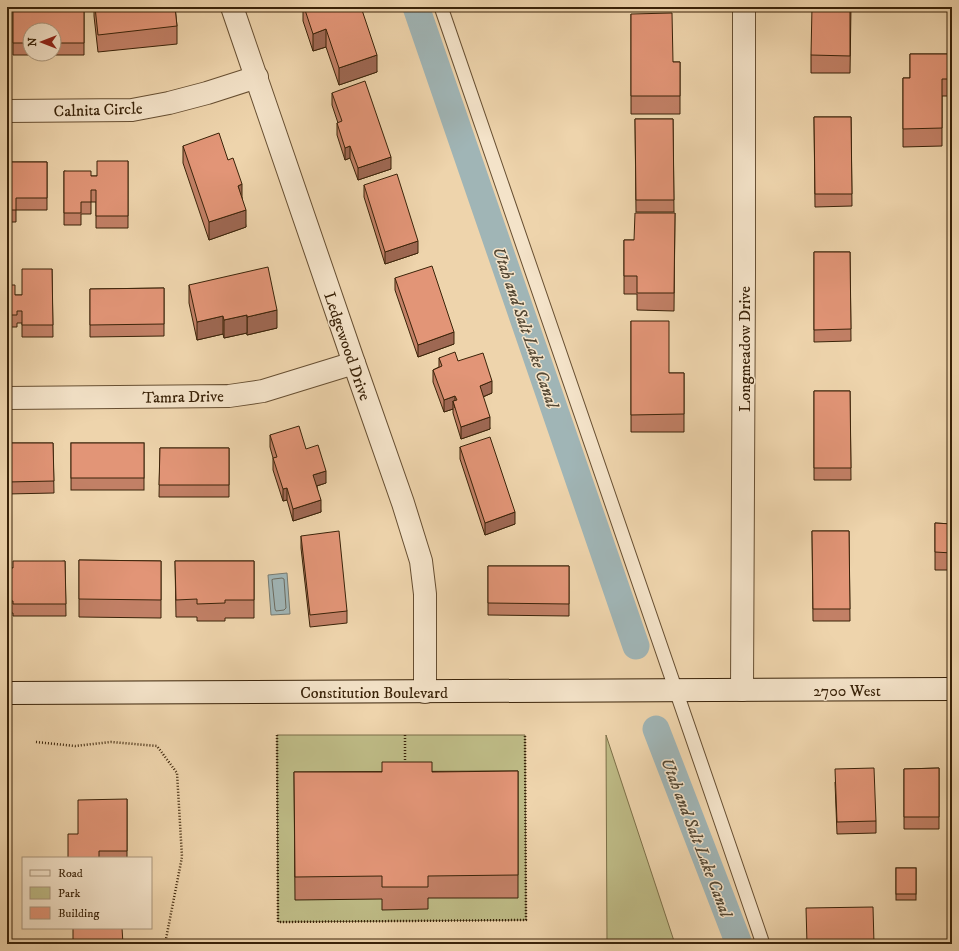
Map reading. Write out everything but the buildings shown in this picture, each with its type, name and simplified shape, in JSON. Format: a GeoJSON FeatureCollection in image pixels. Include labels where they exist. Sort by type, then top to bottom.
{"type":"FeatureCollection","features":[{"type":"Feature","properties":{"kind":"street","name":"Ledgewood Drive"},"geometry":{"type":"LineString","coordinates":[[232,7],[403,503],[421,561],[425,594],[425,692]]}},
{"type":"Feature","properties":{"kind":"street","name":"Longmeadow Drive"},"geometry":{"type":"LineString","coordinates":[[742,690],[744,7]]}},
{"type":"Feature","properties":{"kind":"street","name":"Calnita Circle"},"geometry":{"type":"LineString","coordinates":[[7,111],[132,110],[177,101],[257,77]]}},
{"type":"Feature","properties":{"kind":"street","name":"Tamra Drive"},"geometry":{"type":"LineString","coordinates":[[7,398],[229,396],[263,391],[354,363]]}},
{"type":"Feature","properties":{"kind":"street","name":"2700 West"},"geometry":{"type":"LineString","coordinates":[[742,690],[952,689]]}},
{"type":"Feature","properties":{"kind":"street","name":"Constitution Boulevard"},"geometry":{"type":"LineString","coordinates":[[7,693],[742,690]]}},
{"type":"Feature","properties":{"kind":"lane"},"geometry":{"type":"LineString","coordinates":[[441,7],[763,944]]}},
{"type":"Feature","properties":{"kind":"path"},"geometry":{"type":"LineString","coordinates":[[278,735],[278,922],[526,920],[525,735]]}},
{"type":"Feature","properties":{"kind":"path"},"geometry":{"type":"LineString","coordinates":[[405,735],[405,770]]}},
{"type":"Feature","properties":{"kind":"path"},"geometry":{"type":"LineString","coordinates":[[36,742],[75,746],[111,742],[157,746],[177,773],[182,857],[165,944]]}},
{"type":"Feature","properties":{"kind":"green space"},"geometry":{"type":"Polygon","coordinates":[[[277,735],[525,735],[526,920],[278,922],[277,735]]]}},
{"type":"Feature","properties":{"kind":"green space"},"geometry":{"type":"Polygon","coordinates":[[[606,735],[675,944],[607,944],[606,735]]]}},
{"type":"Feature","properties":{"kind":"water"},"geometry":{"type":"Polygon","coordinates":[[[287,573],[290,614],[271,615],[268,575],[287,573]]]}},
{"type":"Feature","properties":{"kind":"waterway","name":"Utah and Salt Lake Canal"},"geometry":{"type":"LineString","coordinates":[[416,7],[636,646]]}},
{"type":"Feature","properties":{"kind":"waterway","name":"Utah and Salt Lake Canal"},"geometry":{"type":"LineString","coordinates":[[656,729],[739,944]]}}]}
